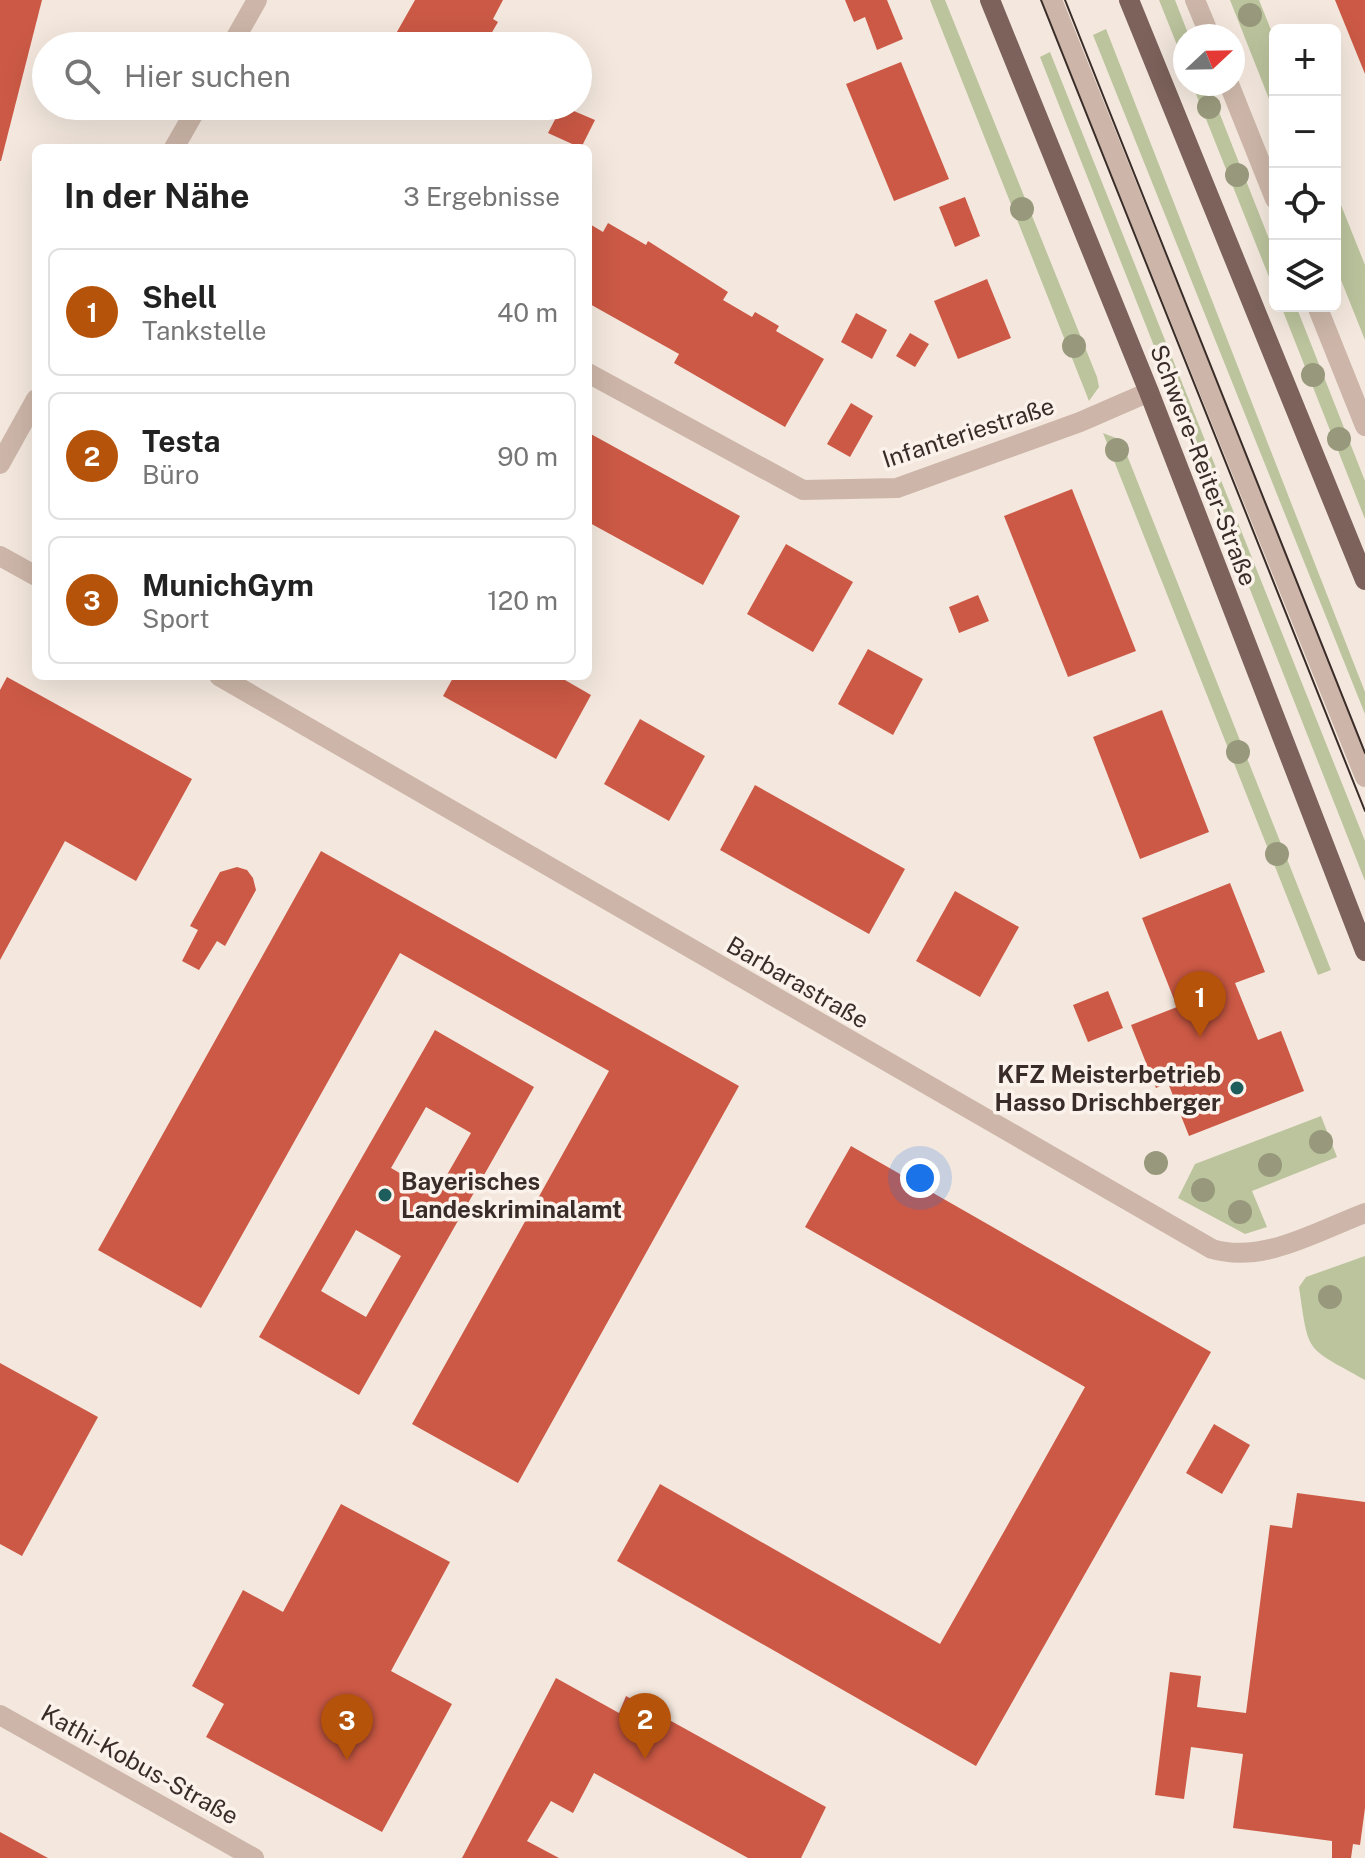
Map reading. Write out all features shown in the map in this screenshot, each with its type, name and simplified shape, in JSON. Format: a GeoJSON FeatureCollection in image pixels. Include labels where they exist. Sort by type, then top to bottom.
{"type":"FeatureCollection","features":[{"type":"Feature","properties":{"kind":"main road","name":"Schwere-Reiter-Straße"},"geometry":{"type":"LineString","coordinates":[[990,0],[1149,392],[1365,951]]}},
{"type":"Feature","properties":{"kind":"main road"},"geometry":{"type":"LineString","coordinates":[[1129,0],[1365,580]]}},
{"type":"Feature","properties":{"kind":"street"},"geometry":{"type":"LineString","coordinates":[[239,32],[257,0]]}},
{"type":"Feature","properties":{"kind":"street"},"geometry":{"type":"LineString","coordinates":[[1052,0],[1365,777]]}},
{"type":"Feature","properties":{"kind":"street"},"geometry":{"type":"LineString","coordinates":[[1195,0],[1205,24]]}},
{"type":"Feature","properties":{"kind":"street"},"geometry":{"type":"LineString","coordinates":[[1234,96],[1269,184]]}},
{"type":"Feature","properties":{"kind":"street"},"geometry":{"type":"LineString","coordinates":[[179,144],[191,120]]}},
{"type":"Feature","properties":{"kind":"street"},"geometry":{"type":"LineString","coordinates":[[1319,312],[1365,426]]}},
{"type":"Feature","properties":{"kind":"street","name":"Infanteriestraße"},"geometry":{"type":"LineString","coordinates":[[592,375],[803,490],[897,488],[1080,422],[1149,392]]}},
{"type":"Feature","properties":{"kind":"street"},"geometry":{"type":"LineString","coordinates":[[0,464],[32,406]]}},
{"type":"Feature","properties":{"kind":"street"},"geometry":{"type":"LineString","coordinates":[[0,556],[32,574]]}},
{"type":"Feature","properties":{"kind":"street","name":"Barbarastraße"},"geometry":{"type":"LineString","coordinates":[[226,680],[1212,1249],[1233,1255],[1258,1252],[1365,1213]]}},
{"type":"Feature","properties":{"kind":"street","name":"Kathi-Kobus-Straße"},"geometry":{"type":"LineString","coordinates":[[0,1715],[254,1858]]}},
{"type":"Feature","properties":{"kind":"green space"},"geometry":{"type":"Polygon","coordinates":[[[930,0],[945,0],[1097,377],[1099,387],[1089,401],[930,0]]]}},
{"type":"Feature","properties":{"kind":"green space"},"geometry":{"type":"Polygon","coordinates":[[[1159,0],[1175,0],[1184,24],[1173,24],[1173,35],[1159,0]]]}},
{"type":"Feature","properties":{"kind":"green space"},"geometry":{"type":"Polygon","coordinates":[[[1230,0],[1259,0],[1269,25],[1269,99],[1245,38],[1245,24],[1239,24],[1230,0]]]}},
{"type":"Feature","properties":{"kind":"green space"},"geometry":{"type":"Polygon","coordinates":[[[1106,29],[1365,692],[1365,714],[1093,35],[1106,29]]]}},
{"type":"Feature","properties":{"kind":"green space"},"geometry":{"type":"Polygon","coordinates":[[[1050,52],[1365,841],[1365,881],[1040,57],[1050,52]]]}},
{"type":"Feature","properties":{"kind":"green space"},"geometry":{"type":"Polygon","coordinates":[[[1197,96],[1213,96],[1269,239],[1269,277],[1197,96]]]}},
{"type":"Feature","properties":{"kind":"green space"},"geometry":{"type":"Polygon","coordinates":[[[1341,205],[1365,265],[1365,340],[1341,280],[1341,205]]]}},
{"type":"Feature","properties":{"kind":"green space"},"geometry":{"type":"Polygon","coordinates":[[[1283,312],[1298,312],[1365,481],[1365,519],[1283,312]]]}},
{"type":"Feature","properties":{"kind":"green space"},"geometry":{"type":"Polygon","coordinates":[[[1103,433],[1121,440],[1331,970],[1318,975],[1103,433]]]}},
{"type":"Feature","properties":{"kind":"green space"},"geometry":{"type":"Polygon","coordinates":[[[1321,1116],[1337,1157],[1252,1191],[1267,1227],[1245,1234],[1178,1198],[1195,1164],[1321,1116]]]}},
{"type":"Feature","properties":{"kind":"green space"},"geometry":{"type":"Polygon","coordinates":[[[1365,1256],[1365,1380],[1313,1347],[1305,1326],[1299,1287],[1306,1277],[1365,1256]]]}},
{"type":"Feature","properties":{"kind":"building"},"geometry":{"type":"Polygon","coordinates":[[[0,0],[42,0],[32,32],[0,161],[0,0]]]}},
{"type":"Feature","properties":{"kind":"building"},"geometry":{"type":"Polygon","coordinates":[[[415,0],[503,0],[493,19],[498,22],[492,32],[397,32],[415,0]]]}},
{"type":"Feature","properties":{"kind":"building"},"geometry":{"type":"Polygon","coordinates":[[[845,0],[887,0],[903,39],[877,50],[865,17],[854,22],[845,0]]]}},
{"type":"Feature","properties":{"kind":"building"},"geometry":{"type":"Polygon","coordinates":[[[1335,0],[1365,0],[1365,74],[1335,0]]]}},
{"type":"Feature","properties":{"kind":"building"},"geometry":{"type":"Polygon","coordinates":[[[901,62],[949,179],[894,201],[846,84],[901,62]]]}},
{"type":"Feature","properties":{"kind":"building"},"geometry":{"type":"Polygon","coordinates":[[[555,120],[595,120],[583,144],[572,144],[548,133],[555,120]]]}},
{"type":"Feature","properties":{"kind":"building"},"geometry":{"type":"Polygon","coordinates":[[[965,197],[980,236],[955,247],[939,207],[965,197]]]}},
{"type":"Feature","properties":{"kind":"building"},"geometry":{"type":"Polygon","coordinates":[[[608,223],[646,245],[648,241],[728,292],[723,300],[752,317],[755,312],[779,326],[776,331],[824,359],[785,427],[674,363],[679,354],[592,305],[592,225],[603,232],[608,223]]]}},
{"type":"Feature","properties":{"kind":"building"},"geometry":{"type":"Polygon","coordinates":[[[987,279],[1011,338],[958,359],[934,301],[987,279]]]}},
{"type":"Feature","properties":{"kind":"building"},"geometry":{"type":"Polygon","coordinates":[[[856,313],[887,330],[872,359],[841,342],[856,313]]]}},
{"type":"Feature","properties":{"kind":"building"},"geometry":{"type":"Polygon","coordinates":[[[910,333],[929,344],[915,367],[896,356],[910,333]]]}},
{"type":"Feature","properties":{"kind":"building"},"geometry":{"type":"Polygon","coordinates":[[[851,403],[873,416],[850,457],[827,444],[851,403]]]}},
{"type":"Feature","properties":{"kind":"building"},"geometry":{"type":"Polygon","coordinates":[[[592,435],[740,516],[703,585],[592,524],[592,435]]]}},
{"type":"Feature","properties":{"kind":"building"},"geometry":{"type":"Polygon","coordinates":[[[1072,489],[1136,651],[1068,677],[1004,516],[1072,489]]]}},
{"type":"Feature","properties":{"kind":"building"},"geometry":{"type":"Polygon","coordinates":[[[786,544],[853,582],[813,652],[747,614],[786,544]]]}},
{"type":"Feature","properties":{"kind":"building"},"geometry":{"type":"Polygon","coordinates":[[[978,595],[989,621],[959,633],[949,607],[978,595]]]}},
{"type":"Feature","properties":{"kind":"building"},"geometry":{"type":"Polygon","coordinates":[[[868,649],[923,679],[893,735],[838,704],[868,649]]]}},
{"type":"Feature","properties":{"kind":"building"},"geometry":{"type":"Polygon","coordinates":[[[7,677],[192,779],[136,881],[65,841],[0,960],[0,690],[7,677]]]}},
{"type":"Feature","properties":{"kind":"building"},"geometry":{"type":"Polygon","coordinates":[[[452,680],[565,680],[591,695],[556,759],[443,696],[452,680]]]}},
{"type":"Feature","properties":{"kind":"building"},"geometry":{"type":"Polygon","coordinates":[[[1162,710],[1209,832],[1140,859],[1093,737],[1162,710]]]}},
{"type":"Feature","properties":{"kind":"building"},"geometry":{"type":"Polygon","coordinates":[[[640,719],[705,756],[669,821],[604,784],[640,719]]]}},
{"type":"Feature","properties":{"kind":"building"},"geometry":{"type":"Polygon","coordinates":[[[755,785],[905,869],[869,934],[720,850],[755,785]]]}},
{"type":"Feature","properties":{"kind":"building"},"geometry":{"type":"Polygon","coordinates":[[[321,851],[739,1086],[518,1483],[412,1424],[609,1071],[400,953],[201,1308],[98,1250],[321,851]]]}},
{"type":"Feature","properties":{"kind":"building"},"geometry":{"type":"Polygon","coordinates":[[[237,867],[247,870],[256,890],[225,946],[217,941],[199,970],[182,961],[198,930],[190,926],[220,872],[237,867]]]}},
{"type":"Feature","properties":{"kind":"building"},"geometry":{"type":"Polygon","coordinates":[[[1230,883],[1265,972],[1235,983],[1258,1040],[1281,1031],[1304,1091],[1189,1136],[1168,1083],[1156,1088],[1131,1025],[1177,1007],[1142,918],[1230,883]]]}},
{"type":"Feature","properties":{"kind":"building"},"geometry":{"type":"Polygon","coordinates":[[[955,891],[1019,927],[980,997],[916,961],[955,891]]]}},
{"type":"Feature","properties":{"kind":"building"},"geometry":{"type":"Polygon","coordinates":[[[1108,991],[1123,1028],[1088,1042],[1073,1005],[1108,991]]]}},
{"type":"Feature","properties":{"kind":"building"},"geometry":{"type":"Polygon","coordinates":[[[435,1030],[534,1087],[359,1395],[259,1337],[435,1030]],[[426,1107],[391,1168],[436,1194],[471,1133],[426,1107]],[[356,1230],[321,1291],[366,1317],[401,1256],[356,1230]]]}},
{"type":"Feature","properties":{"kind":"building"},"geometry":{"type":"Polygon","coordinates":[[[851,1146],[1211,1352],[976,1766],[617,1561],[660,1484],[940,1644],[1006,1528],[1085,1387],[805,1227],[851,1146]]]}},
{"type":"Feature","properties":{"kind":"building"},"geometry":{"type":"Polygon","coordinates":[[[0,1363],[98,1417],[22,1556],[0,1544],[0,1363]]]}},
{"type":"Feature","properties":{"kind":"building"},"geometry":{"type":"Polygon","coordinates":[[[1214,1424],[1250,1445],[1222,1494],[1186,1473],[1214,1424]]]}},
{"type":"Feature","properties":{"kind":"building"},"geometry":{"type":"Polygon","coordinates":[[[1297,1493],[1365,1502],[1365,1808],[1360,1845],[1353,1844],[1351,1858],[1332,1858],[1332,1841],[1233,1828],[1243,1754],[1191,1747],[1184,1799],[1155,1795],[1170,1672],[1201,1676],[1197,1707],[1246,1713],[1270,1525],[1292,1528],[1297,1493]]]}},
{"type":"Feature","properties":{"kind":"building"},"geometry":{"type":"Polygon","coordinates":[[[341,1504],[450,1562],[391,1671],[452,1704],[382,1832],[206,1737],[224,1704],[192,1686],[243,1590],[283,1612],[341,1504]]]}},
{"type":"Feature","properties":{"kind":"building"},"geometry":{"type":"Polygon","coordinates":[[[556,1678],[619,1713],[626,1696],[826,1807],[801,1858],[748,1858],[594,1773],[573,1813],[551,1801],[527,1841],[559,1858],[462,1858],[556,1678]]]}},
{"type":"Feature","properties":{"kind":"building"},"geometry":{"type":"Polygon","coordinates":[[[0,1832],[48,1858],[0,1858],[0,1832]]]}},
{"type":"Feature","properties":{"kind":"tram line"},"geometry":{"type":"LineString","coordinates":[[1041,0],[1365,811]]}},
{"type":"Feature","properties":{"kind":"tram line"},"geometry":{"type":"LineString","coordinates":[[1065,0],[1365,753]]}},
{"type":"Feature","properties":{"kind":"place","name":"Shell"},"geometry":{"type":"Point","coordinates":[1200,1037]}},
{"type":"Feature","properties":{"kind":"place","name":"KFZ Meisterbetrieb Hasso Drischberger"},"geometry":{"type":"Point","coordinates":[1237,1088]}},
{"type":"Feature","properties":{"kind":"place","name":"Bayerisches Landeskriminalamt"},"geometry":{"type":"Point","coordinates":[385,1195]}},
{"type":"Feature","properties":{"kind":"place","name":"Testa"},"geometry":{"type":"Point","coordinates":[645,1759]}},
{"type":"Feature","properties":{"kind":"place","name":"MunichGym"},"geometry":{"type":"Point","coordinates":[347,1760]}}]}
